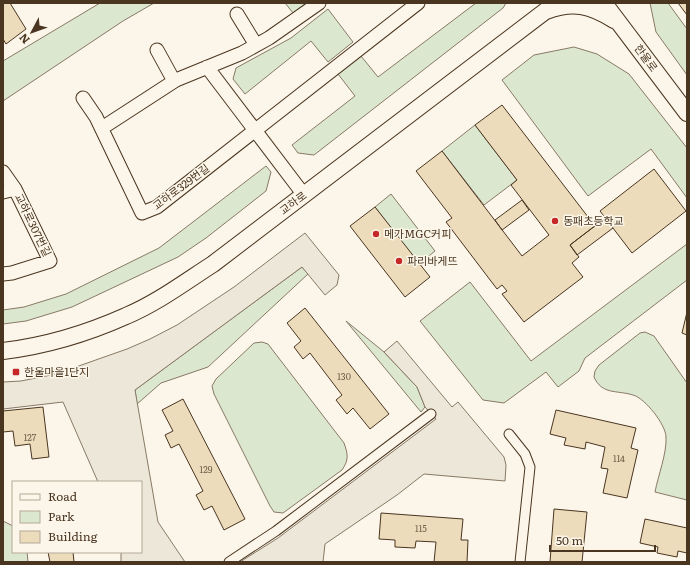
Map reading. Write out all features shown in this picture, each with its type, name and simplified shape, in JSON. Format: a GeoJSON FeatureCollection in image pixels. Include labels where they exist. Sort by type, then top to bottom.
{"type":"FeatureCollection","features":[{"type":"Feature","properties":{"kind":"street"},"geometry":{"type":"LineString","coordinates":[[102,128],[174,81],[256,45],[295,22],[319,3]]}},
{"type":"Feature","properties":{"kind":"street","name":"교하로329번길"},"geometry":{"type":"LineString","coordinates":[[83,98],[102,128],[142,213],[157,207],[418,3]]}},
{"type":"Feature","properties":{"kind":"street","name":"한울로"},"geometry":{"type":"LineString","coordinates":[[604,3],[687,113]]}},
{"type":"Feature","properties":{"kind":"street"},"geometry":{"type":"LineString","coordinates":[[613,3],[619,23]]}},
{"type":"Feature","properties":{"kind":"street","name":"교하로"},"geometry":{"type":"LineString","coordinates":[[3,351],[56,340],[127,316],[161,298],[212,264],[304,195],[549,6],[581,6],[603,13],[619,23]]}},
{"type":"Feature","properties":{"kind":"street"},"geometry":{"type":"LineString","coordinates":[[237,14],[256,45]]}},
{"type":"Feature","properties":{"kind":"street"},"geometry":{"type":"LineString","coordinates":[[157,50],[174,81]]}},
{"type":"Feature","properties":{"kind":"street"},"geometry":{"type":"LineString","coordinates":[[207,67],[304,195]]}},
{"type":"Feature","properties":{"kind":"street","name":"교하로307번길"},"geometry":{"type":"LineString","coordinates":[[3,172],[9,190],[50,261],[12,273],[3,274]]}},
{"type":"Feature","properties":{"kind":"street"},"geometry":{"type":"LineString","coordinates":[[229,562],[276,531],[431,414]]}},
{"type":"Feature","properties":{"kind":"street"},"geometry":{"type":"LineString","coordinates":[[509,434],[525,454],[530,467],[520,562]]}},
{"type":"Feature","properties":{"kind":"green space"},"geometry":{"type":"Polygon","coordinates":[[[100,3],[154,3],[123,21],[3,101],[3,61],[100,3]]]}},
{"type":"Feature","properties":{"kind":"green space"},"geometry":{"type":"Polygon","coordinates":[[[285,3],[306,3],[293,13],[285,3]]]}},
{"type":"Feature","properties":{"kind":"green space"},"geometry":{"type":"Polygon","coordinates":[[[476,3],[506,3],[503,8],[314,155],[298,153],[292,145],[355,96],[338,74],[361,56],[378,77],[476,3]]]}},
{"type":"Feature","properties":{"kind":"green space"},"geometry":{"type":"Polygon","coordinates":[[[650,3],[668,3],[687,29],[687,75],[656,32],[650,3]]]}},
{"type":"Feature","properties":{"kind":"green space"},"geometry":{"type":"Polygon","coordinates":[[[328,9],[353,42],[328,62],[311,41],[245,94],[233,79],[236,68],[291,38],[328,9]]]}},
{"type":"Feature","properties":{"kind":"green space"},"geometry":{"type":"Polygon","coordinates":[[[574,47],[597,54],[629,74],[687,148],[687,198],[651,149],[588,196],[502,80],[534,55],[574,47]]]}},
{"type":"Feature","properties":{"kind":"green space"},"geometry":{"type":"Polygon","coordinates":[[[475,125],[517,180],[484,205],[442,151],[475,125]]]}},
{"type":"Feature","properties":{"kind":"green space"},"geometry":{"type":"Polygon","coordinates":[[[266,166],[271,172],[266,191],[206,238],[178,257],[72,307],[26,321],[3,324],[3,310],[24,307],[66,294],[159,248],[266,166]]]}},
{"type":"Feature","properties":{"kind":"green space"},"geometry":{"type":"Polygon","coordinates":[[[391,194],[435,251],[419,264],[375,207],[391,194]]]}},
{"type":"Feature","properties":{"kind":"green space"},"geometry":{"type":"Polygon","coordinates":[[[687,244],[687,280],[585,358],[579,371],[558,387],[546,372],[504,403],[483,400],[420,321],[470,282],[531,361],[687,244]]]}},
{"type":"Feature","properties":{"kind":"green space"},"geometry":{"type":"Polygon","coordinates":[[[302,267],[308,274],[208,367],[161,383],[137,404],[135,390],[302,267]]]}},
{"type":"Feature","properties":{"kind":"green space"},"geometry":{"type":"Polygon","coordinates":[[[346,321],[384,352],[417,387],[425,407],[421,412],[346,321]]]}},
{"type":"Feature","properties":{"kind":"green space"},"geometry":{"type":"Polygon","coordinates":[[[645,332],[654,336],[687,383],[687,500],[655,492],[666,443],[665,432],[659,419],[649,406],[638,397],[610,391],[601,387],[594,377],[595,371],[599,365],[640,333],[645,332]]]}},
{"type":"Feature","properties":{"kind":"green space"},"geometry":{"type":"Polygon","coordinates":[[[262,342],[268,344],[344,443],[347,454],[347,460],[342,470],[283,513],[274,512],[270,506],[214,394],[212,386],[216,379],[254,343],[262,342]]]}},
{"type":"Feature","properties":{"kind":"green space"},"geometry":{"type":"Polygon","coordinates":[[[3,521],[12,526],[12,553],[27,553],[28,562],[3,562],[3,521]]]}},
{"type":"Feature","properties":{"kind":"shaded area"},"geometry":{"type":"Polygon","coordinates":[[[305,233],[339,275],[337,285],[325,295],[302,267],[135,390],[158,522],[185,562],[121,562],[121,553],[142,553],[142,481],[98,481],[63,402],[3,409],[3,382],[21,381],[56,374],[127,349],[177,325],[234,287],[305,233]]]}},
{"type":"Feature","properties":{"kind":"shaded area"},"geometry":{"type":"Polygon","coordinates":[[[397,341],[452,407],[458,402],[504,457],[506,465],[505,481],[424,474],[397,495],[325,544],[323,562],[240,562],[278,538],[436,419],[425,407],[417,387],[384,352],[397,341]]]}},
{"type":"Feature","properties":{"kind":"building"},"geometry":{"type":"Polygon","coordinates":[[[3,3],[10,3],[26,29],[6,44],[3,39],[3,3]]]}},
{"type":"Feature","properties":{"kind":"building"},"geometry":{"type":"Polygon","coordinates":[[[678,3],[687,3],[687,15],[678,3]]]}},
{"type":"Feature","properties":{"kind":"building"},"geometry":{"type":"Polygon","coordinates":[[[502,105],[595,226],[570,245],[579,257],[572,263],[583,277],[524,322],[502,294],[507,291],[502,285],[497,289],[446,222],[452,218],[416,171],[442,151],[522,256],[549,235],[511,185],[517,180],[475,125],[502,105]]]}},
{"type":"Feature","properties":{"kind":"building"},"geometry":{"type":"Polygon","coordinates":[[[654,169],[686,211],[632,253],[600,211],[654,169]]]}},
{"type":"Feature","properties":{"kind":"building"},"geometry":{"type":"Polygon","coordinates":[[[522,200],[529,210],[502,230],[495,220],[522,200]]]}},
{"type":"Feature","properties":{"kind":"building"},"geometry":{"type":"Polygon","coordinates":[[[375,207],[430,277],[405,297],[350,226],[375,207]]]}},
{"type":"Feature","properties":{"kind":"building"},"geometry":{"type":"Polygon","coordinates":[[[605,218],[613,228],[577,255],[570,245],[605,218]]]}},
{"type":"Feature","properties":{"kind":"building"},"geometry":{"type":"Polygon","coordinates":[[[305,308],[389,414],[370,429],[353,408],[347,414],[336,400],[342,395],[310,353],[303,359],[294,347],[301,341],[287,323],[305,308]]]}},
{"type":"Feature","properties":{"kind":"building"},"geometry":{"type":"Polygon","coordinates":[[[687,312],[687,335],[682,333],[687,312]]]}},
{"type":"Feature","properties":{"kind":"building"},"geometry":{"type":"Polygon","coordinates":[[[183,399],[245,519],[224,530],[212,506],[204,510],[196,495],[203,491],[179,444],[171,448],[165,435],[173,431],[162,410],[183,399]]]}},
{"type":"Feature","properties":{"kind":"building"},"geometry":{"type":"Polygon","coordinates":[[[43,407],[49,457],[32,459],[30,444],[15,446],[13,431],[3,432],[3,411],[43,407]]]}},
{"type":"Feature","properties":{"kind":"building"},"geometry":{"type":"Polygon","coordinates":[[[556,410],[636,428],[631,448],[638,450],[627,498],[603,493],[608,469],[601,468],[605,447],[586,442],[585,449],[564,445],[566,438],[550,434],[556,410]]]}},
{"type":"Feature","properties":{"kind":"building"},"geometry":{"type":"Polygon","coordinates":[[[554,509],[587,512],[582,562],[550,562],[554,509]]]}},
{"type":"Feature","properties":{"kind":"building"},"geometry":{"type":"Polygon","coordinates":[[[381,513],[463,519],[461,540],[468,540],[467,562],[434,562],[436,542],[416,541],[415,548],[395,547],[395,540],[379,539],[381,513]]]}},
{"type":"Feature","properties":{"kind":"building"},"geometry":{"type":"Polygon","coordinates":[[[645,519],[687,528],[687,553],[678,551],[677,557],[657,553],[658,547],[640,543],[645,519]]]}},
{"type":"Feature","properties":{"kind":"building"},"geometry":{"type":"Polygon","coordinates":[[[48,553],[73,553],[74,562],[50,562],[48,553]]]}},
{"type":"Feature","properties":{"kind":"place","name":"동패초등학교"},"geometry":{"type":"Point","coordinates":[555,221]}},
{"type":"Feature","properties":{"kind":"place","name":"메가MGC커피"},"geometry":{"type":"Point","coordinates":[376,234]}},
{"type":"Feature","properties":{"kind":"place","name":"파리바게뜨"},"geometry":{"type":"Point","coordinates":[399,261]}},
{"type":"Feature","properties":{"kind":"place","name":"한울마을1단지"},"geometry":{"type":"Point","coordinates":[16,372]}}]}
